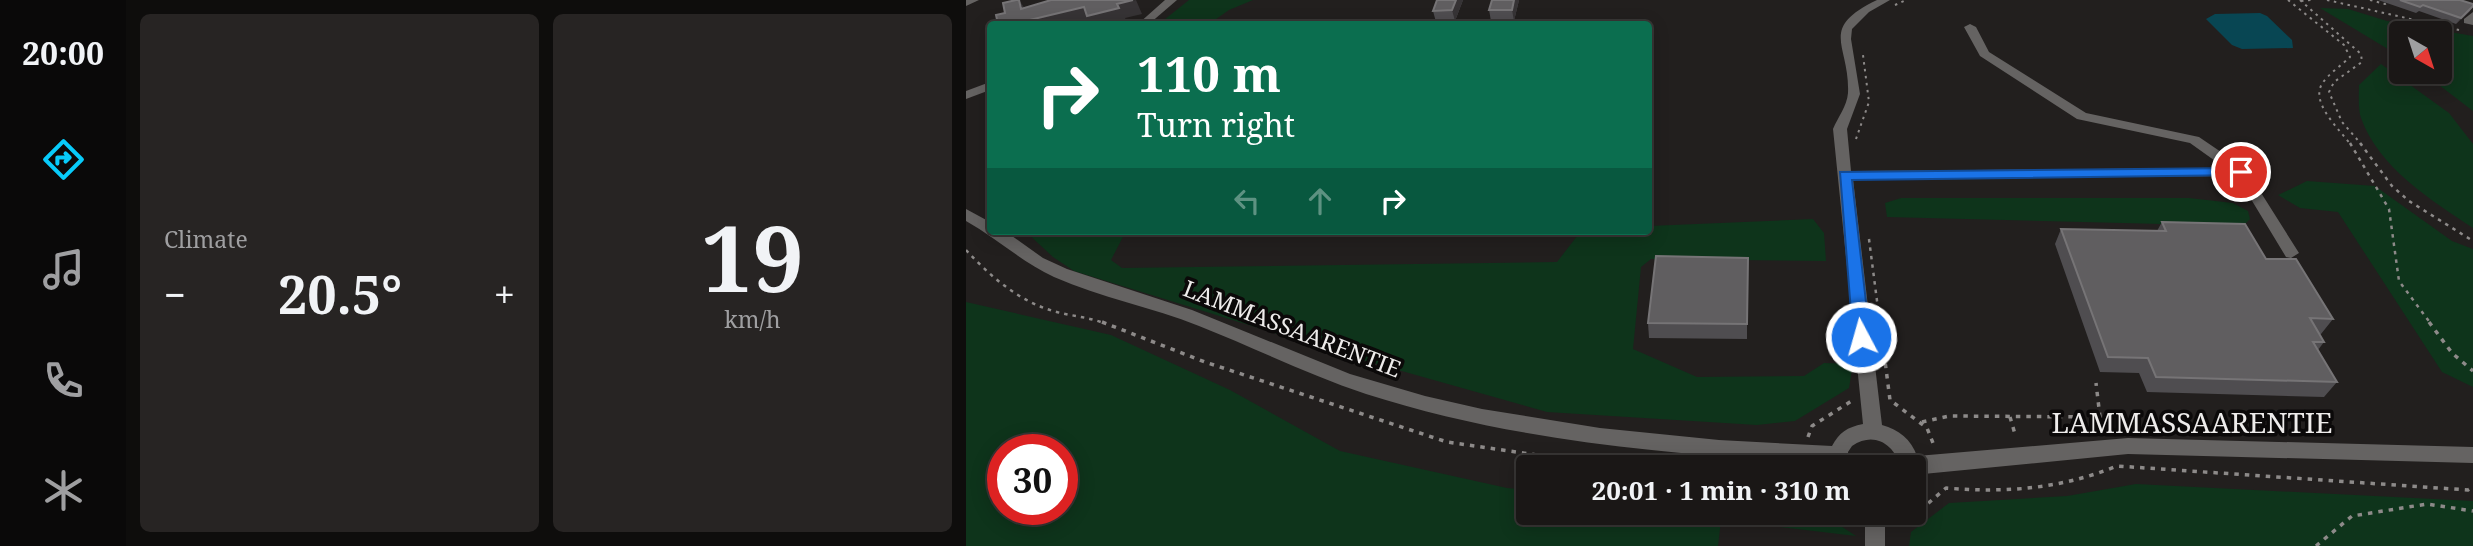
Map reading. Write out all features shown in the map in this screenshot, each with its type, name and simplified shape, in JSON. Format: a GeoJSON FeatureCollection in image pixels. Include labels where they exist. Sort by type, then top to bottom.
{"type":"FeatureCollection","features":[{"type":"Feature","properties":{"kind":"street"},"geometry":{"type":"LineString","coordinates":[[966,3],[974,0]]}},
{"type":"Feature","properties":{"kind":"street"},"geometry":{"type":"LineString","coordinates":[[1147,21],[1172,0]]}},
{"type":"Feature","properties":{"kind":"street"},"geometry":{"type":"LineString","coordinates":[[1874,430],[1861,337],[1840,130],[1854,98],[1846,30],[1852,19],[1863,9],[1889,3]]}},
{"type":"Feature","properties":{"kind":"street"},"geometry":{"type":"LineString","coordinates":[[2473,16],[2468,21],[2473,22]]}},
{"type":"Feature","properties":{"kind":"street"},"geometry":{"type":"LineString","coordinates":[[1970,27],[1984,54],[2082,116],[2194,141],[2241,172],[2291,253]]}},
{"type":"Feature","properties":{"kind":"street"},"geometry":{"type":"LineString","coordinates":[[966,95],[987,87]]}},
{"type":"Feature","properties":{"kind":"street"},"geometry":{"type":"LineString","coordinates":[[1845,175],[2241,172]]}},
{"type":"Feature","properties":{"kind":"street"},"geometry":{"type":"LineString","coordinates":[[966,214],[987,226]]}},
{"type":"Feature","properties":{"kind":"street","name":"LAMMASSAARENTIE"},"geometry":{"type":"LineString","coordinates":[[1000,235],[1041,266],[1188,315],[1367,387],[1462,412],[1543,426],[1622,438],[1811,455]]}},
{"type":"Feature","properties":{"kind":"street"},"geometry":{"type":"LineString","coordinates":[[1841,455],[1849,436],[1874,430],[1899,442],[1906,455]]}},
{"type":"Feature","properties":{"kind":"street","name":"LAMMASSAARENTIE"},"geometry":{"type":"LineString","coordinates":[[1926,464],[2128,446],[2473,455]]}},
{"type":"Feature","properties":{"kind":"street"},"geometry":{"type":"LineString","coordinates":[[1874,525],[1875,546]]}},
{"type":"Feature","properties":{"kind":"path"},"geometry":{"type":"LineString","coordinates":[[1889,3],[1906,0]]}},
{"type":"Feature","properties":{"kind":"path"},"geometry":{"type":"LineString","coordinates":[[2288,0],[2344,45],[2350,57],[2322,83],[2319,92],[2321,104],[2359,155],[2389,209],[2399,281],[2452,353],[2473,370]]}},
{"type":"Feature","properties":{"kind":"path"},"geometry":{"type":"LineString","coordinates":[[2300,0],[2311,0]]}},
{"type":"Feature","properties":{"kind":"path"},"geometry":{"type":"LineString","coordinates":[[2300,0],[2361,54],[2362,62],[2334,82],[2329,92],[2342,122],[2375,160],[2392,186],[2409,201],[2473,242]]}},
{"type":"Feature","properties":{"kind":"path"},"geometry":{"type":"LineString","coordinates":[[2327,0],[2460,30]]}},
{"type":"Feature","properties":{"kind":"path"},"geometry":{"type":"LineString","coordinates":[[2370,0],[2385,4],[2390,0]]}},
{"type":"Feature","properties":{"kind":"path"},"geometry":{"type":"LineString","coordinates":[[1856,142],[1860,121],[1869,102],[1870,85],[1862,53]]}},
{"type":"Feature","properties":{"kind":"path"},"geometry":{"type":"LineString","coordinates":[[1869,237],[1890,400],[1906,415],[1922,422],[1931,431],[1938,463]]}},
{"type":"Feature","properties":{"kind":"path"},"geometry":{"type":"LineString","coordinates":[[966,250],[985,271],[1016,293],[1046,309],[1083,316],[1205,362],[1447,442],[1537,455]]}},
{"type":"Feature","properties":{"kind":"path"},"geometry":{"type":"LineString","coordinates":[[1922,422],[1949,416],[2100,417],[2096,383]]}},
{"type":"Feature","properties":{"kind":"path"},"geometry":{"type":"LineString","coordinates":[[1807,454],[1812,426],[1855,399],[1871,398]]}},
{"type":"Feature","properties":{"kind":"path"},"geometry":{"type":"LineString","coordinates":[[2010,417],[2015,434]]}},
{"type":"Feature","properties":{"kind":"path"},"geometry":{"type":"LineString","coordinates":[[1926,505],[1946,488],[2007,493],[2043,489],[2085,480],[2117,466],[2326,482],[2473,487]]}},
{"type":"Feature","properties":{"kind":"path"},"geometry":{"type":"LineString","coordinates":[[2317,546],[2352,516],[2427,504],[2473,511]]}},
{"type":"Feature","properties":{"kind":"green space"},"geometry":{"type":"Polygon","coordinates":[[[1189,0],[1253,0],[1229,10],[1213,21],[1163,21],[1189,0]]]}},
{"type":"Feature","properties":{"kind":"green space"},"geometry":{"type":"Polygon","coordinates":[[[2320,8],[2348,9],[2389,21],[2389,50],[2320,8]]]}},
{"type":"Feature","properties":{"kind":"green space"},"geometry":{"type":"Polygon","coordinates":[[[2452,32],[2473,36],[2473,111],[2438,84],[2452,84],[2452,32]]]}},
{"type":"Feature","properties":{"kind":"green space"},"geometry":{"type":"Polygon","coordinates":[[[2381,64],[2389,70],[2389,84],[2409,84],[2449,113],[2473,144],[2473,228],[2408,181],[2380,152],[2361,118],[2359,85],[2381,64]]]}},
{"type":"Feature","properties":{"kind":"green space"},"geometry":{"type":"Polygon","coordinates":[[[2307,181],[2375,186],[2452,241],[2473,249],[2473,387],[2442,372],[2338,212],[2300,208],[2278,195],[2307,181]]]}},
{"type":"Feature","properties":{"kind":"green space"},"geometry":{"type":"Polygon","coordinates":[[[1901,198],[2189,198],[2233,203],[2248,211],[2250,219],[2243,226],[1887,217],[1885,203],[1901,198]]]}},
{"type":"Feature","properties":{"kind":"green space"},"geometry":{"type":"Polygon","coordinates":[[[1813,219],[1824,233],[1826,261],[1651,259],[1641,267],[1633,349],[1697,377],[1804,376],[1824,363],[1853,364],[1849,388],[1795,421],[1757,425],[1547,412],[1352,357],[1074,271],[1053,257],[1029,235],[1124,235],[1111,260],[1122,268],[1557,262],[1578,235],[1652,235],[1652,226],[1813,219]]]}},
{"type":"Feature","properties":{"kind":"green space"},"geometry":{"type":"Polygon","coordinates":[[[966,302],[1111,335],[1230,390],[1340,451],[1516,489],[1516,525],[1720,525],[1718,546],[966,546],[966,302]]]}},
{"type":"Feature","properties":{"kind":"green space"},"geometry":{"type":"Polygon","coordinates":[[[2136,484],[2473,501],[2473,546],[1909,546],[1911,532],[1920,525],[1926,525],[1926,521],[1949,503],[2067,496],[2136,484]]]}},
{"type":"Feature","properties":{"kind":"green space"},"geometry":{"type":"Polygon","coordinates":[[[1763,525],[1839,525],[1856,536],[1763,525]]]}},
{"type":"Feature","properties":{"kind":"water"},"geometry":{"type":"Polygon","coordinates":[[[2260,13],[2267,16],[2292,40],[2293,48],[2242,49],[2232,45],[2206,19],[2215,14],[2260,13]]]}},
{"type":"Feature","properties":{"kind":"building"},"geometry":{"type":"Polygon","coordinates":[[[1019,0],[1021,9],[1051,0],[1133,0],[1117,4],[1119,8],[1087,16],[1084,7],[1026,21],[997,21],[996,15],[1005,13],[1003,3],[1019,0]]]}},
{"type":"Feature","properties":{"kind":"building"},"geometry":{"type":"Polygon","coordinates":[[[1437,0],[1456,0],[1452,10],[1433,11],[1437,0]]]}},
{"type":"Feature","properties":{"kind":"building"},"geometry":{"type":"Polygon","coordinates":[[[1492,0],[1514,0],[1512,10],[1489,10],[1492,0]]]}},
{"type":"Feature","properties":{"kind":"building"},"geometry":{"type":"Polygon","coordinates":[[[2400,0],[2460,0],[2473,6],[2461,18],[2400,0]]]}},
{"type":"Feature","properties":{"kind":"building"},"geometry":{"type":"Polygon","coordinates":[[[2162,222],[2245,224],[2266,259],[2296,259],[2333,319],[2310,318],[2324,342],[2313,342],[2337,382],[2156,377],[2148,358],[2108,357],[2061,229],[2166,231],[2162,222]]]}},
{"type":"Feature","properties":{"kind":"building"},"geometry":{"type":"Polygon","coordinates":[[[1656,256],[1748,258],[1747,324],[1648,323],[1656,256]]]}},
{"type":"Feature","properties":{"kind":"route"},"geometry":{"type":"LineString","coordinates":[[1861,337],[1845,175],[2241,172]]}}]}
